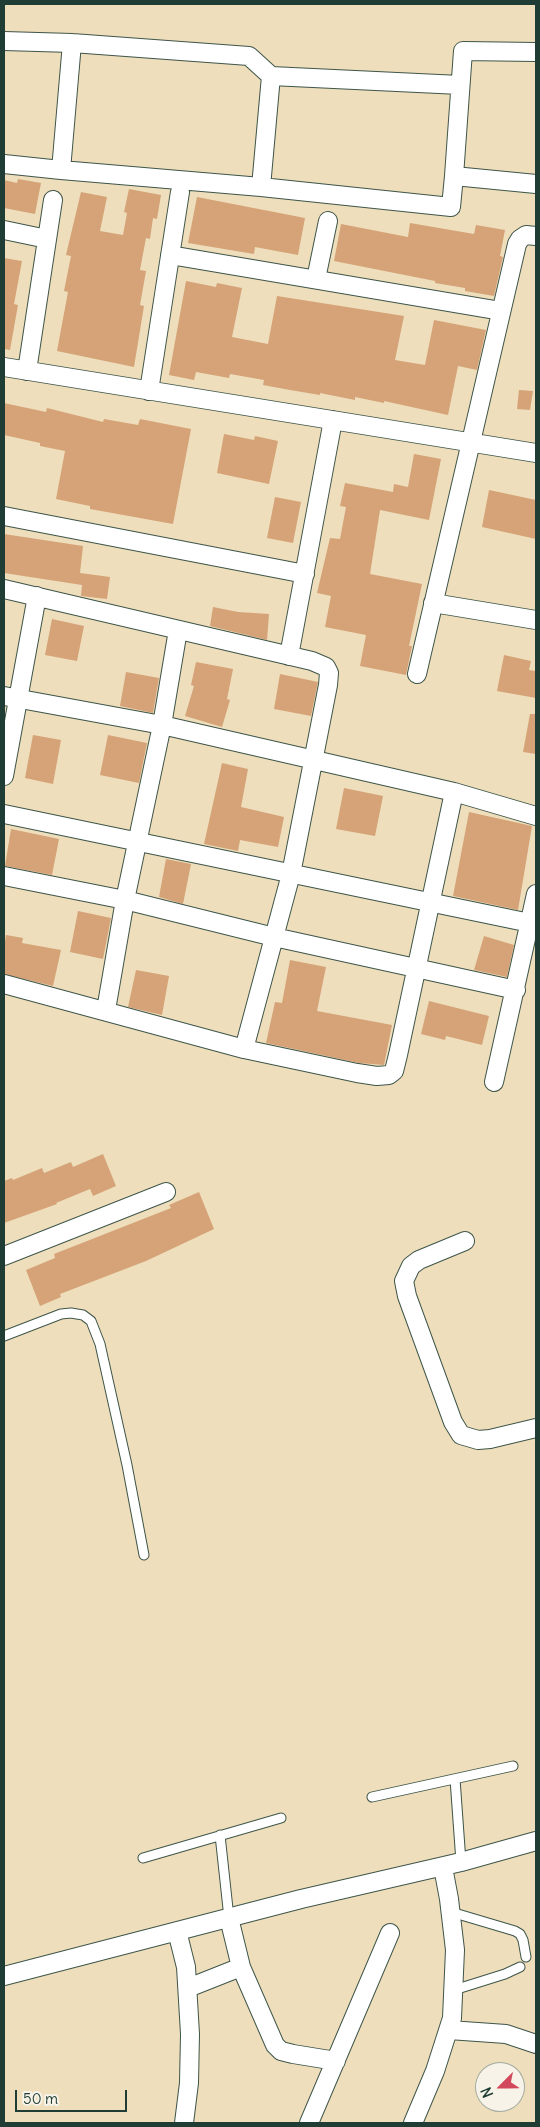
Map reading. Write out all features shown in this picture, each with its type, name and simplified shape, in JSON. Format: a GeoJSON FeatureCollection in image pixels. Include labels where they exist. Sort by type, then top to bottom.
{"type":"FeatureCollection","features":[{"type":"Feature","properties":{"kind":"street"},"geometry":{"type":"LineString","coordinates":[[4,41],[72,43],[249,56],[271,76],[460,85]]}},
{"type":"Feature","properties":{"kind":"street"},"geometry":{"type":"LineString","coordinates":[[61,170],[72,43]]}},
{"type":"Feature","properties":{"kind":"street"},"geometry":{"type":"LineString","coordinates":[[4,164],[261,187],[451,207],[463,51],[536,52]]}},
{"type":"Feature","properties":{"kind":"street"},"geometry":{"type":"LineString","coordinates":[[261,187],[271,76]]}},
{"type":"Feature","properties":{"kind":"street"},"geometry":{"type":"LineString","coordinates":[[454,176],[536,184]]}},
{"type":"Feature","properties":{"kind":"street"},"geometry":{"type":"LineString","coordinates":[[150,390],[180,192]]}},
{"type":"Feature","properties":{"kind":"street"},"geometry":{"type":"LineString","coordinates":[[27,371],[53,200]]}},
{"type":"Feature","properties":{"kind":"street"},"geometry":{"type":"LineString","coordinates":[[316,279],[328,221]]}},
{"type":"Feature","properties":{"kind":"street"},"geometry":{"type":"LineString","coordinates":[[4,230],[47,239]]}},
{"type":"Feature","properties":{"kind":"street"},"geometry":{"type":"LineString","coordinates":[[417,674],[517,244],[520,238],[526,235],[536,236]]}},
{"type":"Feature","properties":{"kind":"street"},"geometry":{"type":"LineString","coordinates":[[170,255],[501,311]]}},
{"type":"Feature","properties":{"kind":"street"},"geometry":{"type":"LineString","coordinates":[[4,367],[536,453]]}},
{"type":"Feature","properties":{"kind":"street"},"geometry":{"type":"LineString","coordinates":[[289,656],[333,420]]}},
{"type":"Feature","properties":{"kind":"street"},"geometry":{"type":"LineString","coordinates":[[4,516],[305,574]]}},
{"type":"Feature","properties":{"kind":"street"},"geometry":{"type":"LineString","coordinates":[[4,589],[322,663],[326,667],[329,673],[291,874],[244,1049]]}},
{"type":"Feature","properties":{"kind":"street"},"geometry":{"type":"LineString","coordinates":[[4,776],[10,697],[37,596]]}},
{"type":"Feature","properties":{"kind":"street"},"geometry":{"type":"LineString","coordinates":[[433,603],[536,620]]}},
{"type":"Feature","properties":{"kind":"street"},"geometry":{"type":"LineString","coordinates":[[106,1010],[125,900],[162,725],[178,630]]}},
{"type":"Feature","properties":{"kind":"street"},"geometry":{"type":"LineString","coordinates":[[10,697],[162,725],[454,792],[536,816]]}},
{"type":"Feature","properties":{"kind":"street"},"geometry":{"type":"LineString","coordinates":[[4,984],[106,1010],[244,1049],[363,1074],[389,1075],[394,1071],[418,969],[430,902],[454,792]]}},
{"type":"Feature","properties":{"kind":"street"},"geometry":{"type":"LineString","coordinates":[[4,814],[530,923]]}},
{"type":"Feature","properties":{"kind":"street"},"geometry":{"type":"LineString","coordinates":[[4,876],[125,900],[274,937],[516,990]]}},
{"type":"Feature","properties":{"kind":"street"},"geometry":{"type":"LineString","coordinates":[[494,1082],[536,894]]}},
{"type":"Feature","properties":{"kind":"street"},"geometry":{"type":"LineString","coordinates":[[4,1256],[166,1192]]}},
{"type":"Feature","properties":{"kind":"street"},"geometry":{"type":"LineString","coordinates":[[465,1241],[419,1260],[411,1266],[404,1280],[407,1296],[453,1422],[461,1435],[478,1440],[490,1440],[536,1428]]}},
{"type":"Feature","properties":{"kind":"street"},"geometry":{"type":"LineString","coordinates":[[4,1976],[301,1899],[443,1867],[536,1841]]}},
{"type":"Feature","properties":{"kind":"street"},"geometry":{"type":"LineString","coordinates":[[413,2123],[435,2071],[449,2030],[454,1990],[455,1950],[443,1867]]}},
{"type":"Feature","properties":{"kind":"street"},"geometry":{"type":"LineString","coordinates":[[228,1918],[241,1967],[268,2034],[275,2045],[281,2051],[336,2061]]}},
{"type":"Feature","properties":{"kind":"street"},"geometry":{"type":"LineString","coordinates":[[178,1931],[186,1967],[190,2034],[189,2083],[184,2123]]}},
{"type":"Feature","properties":{"kind":"street"},"geometry":{"type":"LineString","coordinates":[[309,2123],[390,1934]]}},
{"type":"Feature","properties":{"kind":"street"},"geometry":{"type":"LineString","coordinates":[[188,1988],[241,1967]]}},
{"type":"Feature","properties":{"kind":"street"},"geometry":{"type":"LineString","coordinates":[[449,2030],[506,2034],[536,2044]]}},
{"type":"Feature","properties":{"kind":"lane"},"geometry":{"type":"LineString","coordinates":[[4,1336],[71,1312],[83,1314],[91,1320],[100,1344],[127,1465],[144,1554]]}},
{"type":"Feature","properties":{"kind":"lane"},"geometry":{"type":"LineString","coordinates":[[372,1797],[513,1766]]}},
{"type":"Feature","properties":{"kind":"lane"},"geometry":{"type":"LineString","coordinates":[[455,1779],[461,1862]]}},
{"type":"Feature","properties":{"kind":"lane"},"geometry":{"type":"LineString","coordinates":[[143,1858],[281,1818]]}},
{"type":"Feature","properties":{"kind":"lane"},"geometry":{"type":"LineString","coordinates":[[220,1835],[228,1918]]}},
{"type":"Feature","properties":{"kind":"lane"},"geometry":{"type":"LineString","coordinates":[[451,1912],[520,1934],[526,1957]]}},
{"type":"Feature","properties":{"kind":"lane"},"geometry":{"type":"LineString","coordinates":[[454,1990],[505,1974],[520,1967]]}},
{"type":"Feature","properties":{"kind":"building"},"geometry":{"type":"Polygon","coordinates":[[[18,179],[41,183],[35,214],[4,208],[4,180],[17,183],[18,179]]]}},
{"type":"Feature","properties":{"kind":"building"},"geometry":{"type":"Polygon","coordinates":[[[129,189],[161,195],[157,219],[153,218],[150,239],[146,238],[140,270],[146,271],[140,305],[144,306],[134,367],[57,351],[68,292],[64,291],[71,256],[66,255],[81,192],[107,197],[100,231],[123,235],[127,213],[124,212],[129,189]]]}},
{"type":"Feature","properties":{"kind":"building"},"geometry":{"type":"Polygon","coordinates":[[[197,197],[305,218],[298,255],[255,247],[254,254],[188,243],[197,197]]]}},
{"type":"Feature","properties":{"kind":"building"},"geometry":{"type":"Polygon","coordinates":[[[410,223],[474,234],[476,225],[505,230],[500,256],[503,257],[494,296],[465,291],[465,288],[435,283],[435,281],[334,261],[341,224],[408,237],[410,223]]]}},
{"type":"Feature","properties":{"kind":"building"},"geometry":{"type":"Polygon","coordinates":[[[4,258],[22,261],[14,304],[18,305],[10,350],[4,349],[4,258]]]}},
{"type":"Feature","properties":{"kind":"building"},"geometry":{"type":"Polygon","coordinates":[[[186,281],[216,287],[217,283],[242,288],[232,337],[268,344],[277,296],[404,316],[395,360],[425,365],[434,320],[486,330],[477,370],[458,366],[448,415],[384,401],[384,403],[355,397],[355,400],[263,385],[264,380],[230,374],[229,378],[196,372],[194,380],[169,375],[186,281]]]}},
{"type":"Feature","properties":{"kind":"building"},"geometry":{"type":"Polygon","coordinates":[[[519,390],[533,391],[530,410],[517,409],[519,390]]]}},
{"type":"Feature","properties":{"kind":"building"},"geometry":{"type":"Polygon","coordinates":[[[4,403],[46,412],[47,408],[103,422],[104,419],[138,425],[140,419],[191,429],[173,524],[90,509],[90,506],[56,499],[65,451],[40,446],[40,443],[4,435],[4,403]]]}},
{"type":"Feature","properties":{"kind":"building"},"geometry":{"type":"Polygon","coordinates":[[[224,434],[254,440],[255,436],[278,441],[269,484],[217,473],[224,434]]]}},
{"type":"Feature","properties":{"kind":"building"},"geometry":{"type":"Polygon","coordinates":[[[414,454],[441,459],[429,520],[380,510],[370,574],[422,584],[409,646],[412,646],[406,675],[360,666],[366,635],[325,627],[331,596],[317,593],[330,538],[340,539],[346,507],[340,506],[345,483],[393,492],[394,484],[408,487],[414,454]]]}},
{"type":"Feature","properties":{"kind":"building"},"geometry":{"type":"Polygon","coordinates":[[[489,490],[536,500],[536,539],[482,527],[489,490]]]}},
{"type":"Feature","properties":{"kind":"building"},"geometry":{"type":"Polygon","coordinates":[[[275,497],[301,502],[293,543],[267,538],[275,497]]]}},
{"type":"Feature","properties":{"kind":"building"},"geometry":{"type":"Polygon","coordinates":[[[4,534],[83,546],[80,573],[110,577],[107,599],[81,596],[82,585],[4,573],[4,534]]]}},
{"type":"Feature","properties":{"kind":"building"},"geometry":{"type":"Polygon","coordinates":[[[213,607],[238,612],[269,614],[267,640],[210,626],[213,607]]]}},
{"type":"Feature","properties":{"kind":"building"},"geometry":{"type":"Polygon","coordinates":[[[52,619],[84,626],[77,661],[45,655],[52,619]]]}},
{"type":"Feature","properties":{"kind":"building"},"geometry":{"type":"Polygon","coordinates":[[[504,655],[531,661],[529,670],[536,671],[536,698],[497,691],[504,655]]]}},
{"type":"Feature","properties":{"kind":"building"},"geometry":{"type":"Polygon","coordinates":[[[196,662],[233,669],[227,699],[230,700],[222,727],[185,716],[194,686],[191,685],[196,662]]]}},
{"type":"Feature","properties":{"kind":"building"},"geometry":{"type":"Polygon","coordinates":[[[126,672],[159,678],[153,713],[120,706],[126,672]]]}},
{"type":"Feature","properties":{"kind":"building"},"geometry":{"type":"Polygon","coordinates":[[[280,674],[318,682],[311,716],[274,709],[280,674]]]}},
{"type":"Feature","properties":{"kind":"building"},"geometry":{"type":"Polygon","coordinates":[[[530,714],[536,714],[536,754],[523,752],[530,714]]]}},
{"type":"Feature","properties":{"kind":"building"},"geometry":{"type":"Polygon","coordinates":[[[33,735],[61,740],[53,784],[25,778],[33,735]]]}},
{"type":"Feature","properties":{"kind":"building"},"geometry":{"type":"Polygon","coordinates":[[[108,735],[147,743],[139,783],[100,775],[108,735]]]}},
{"type":"Feature","properties":{"kind":"building"},"geometry":{"type":"Polygon","coordinates":[[[222,763],[248,769],[241,807],[284,817],[278,847],[240,840],[238,851],[204,844],[222,763]]]}},
{"type":"Feature","properties":{"kind":"building"},"geometry":{"type":"Polygon","coordinates":[[[344,788],[383,796],[375,836],[336,829],[344,788]]]}},
{"type":"Feature","properties":{"kind":"building"},"geometry":{"type":"Polygon","coordinates":[[[469,812],[532,826],[518,910],[453,896],[469,812]]]}},
{"type":"Feature","properties":{"kind":"building"},"geometry":{"type":"Polygon","coordinates":[[[11,829],[59,839],[52,875],[5,866],[11,829]]]}},
{"type":"Feature","properties":{"kind":"building"},"geometry":{"type":"Polygon","coordinates":[[[166,859],[191,864],[183,904],[159,897],[166,859]]]}},
{"type":"Feature","properties":{"kind":"building"},"geometry":{"type":"Polygon","coordinates":[[[78,911],[111,918],[103,959],[70,952],[78,911]]]}},
{"type":"Feature","properties":{"kind":"building"},"geometry":{"type":"Polygon","coordinates":[[[6,935],[23,938],[22,943],[61,950],[53,986],[4,974],[6,935]]]}},
{"type":"Feature","properties":{"kind":"building"},"geometry":{"type":"Polygon","coordinates":[[[484,936],[514,945],[507,977],[474,970],[484,936]]]}},
{"type":"Feature","properties":{"kind":"building"},"geometry":{"type":"Polygon","coordinates":[[[290,960],[326,967],[317,1011],[392,1025],[384,1065],[359,1063],[266,1043],[275,1002],[282,1003],[290,960]]]}},
{"type":"Feature","properties":{"kind":"building"},"geometry":{"type":"Polygon","coordinates":[[[136,970],[169,976],[162,1015],[128,1007],[136,970]]]}},
{"type":"Feature","properties":{"kind":"building"},"geometry":{"type":"Polygon","coordinates":[[[429,1001],[489,1016],[482,1045],[446,1036],[445,1040],[421,1034],[429,1001]]]}},
{"type":"Feature","properties":{"kind":"building"},"geometry":{"type":"Polygon","coordinates":[[[103,1154],[116,1186],[93,1196],[90,1189],[57,1204],[4,1223],[4,1181],[12,1178],[13,1180],[42,1168],[44,1173],[71,1162],[73,1167],[103,1154]]]}},
{"type":"Feature","properties":{"kind":"building"},"geometry":{"type":"Polygon","coordinates":[[[199,1192],[214,1229],[146,1261],[60,1294],[61,1297],[40,1306],[26,1270],[55,1258],[54,1254],[171,1208],[169,1205],[199,1192]]]}}]}
